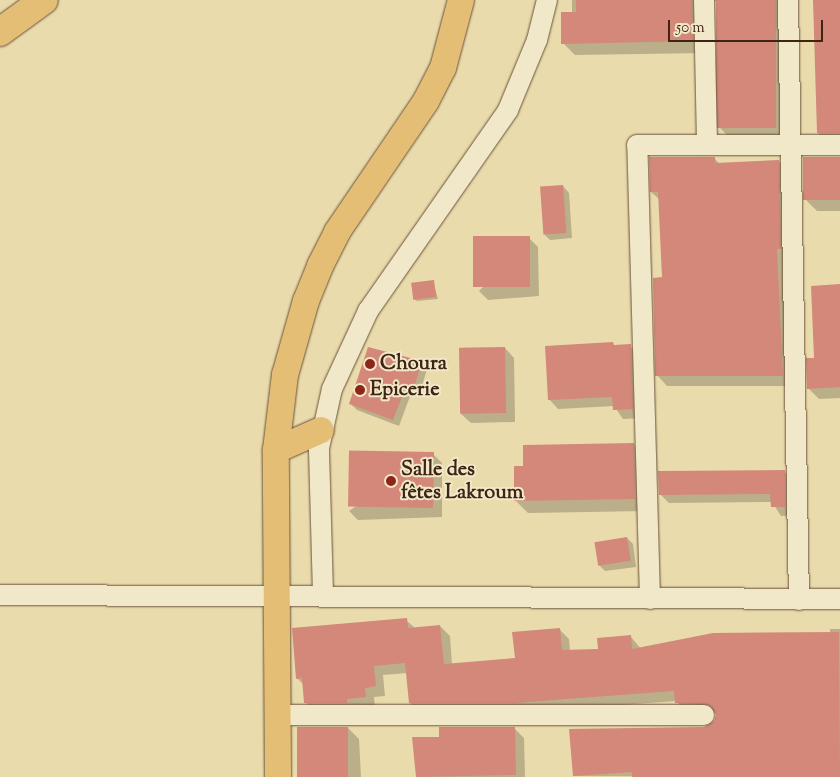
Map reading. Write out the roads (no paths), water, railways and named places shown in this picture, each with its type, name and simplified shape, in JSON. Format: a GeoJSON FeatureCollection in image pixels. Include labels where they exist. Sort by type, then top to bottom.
{"type":"FeatureCollection","features":[{"type":"Feature","properties":{"kind":"highway"},"geometry":{"type":"LineString","coordinates":[[0,32],[44,0]]}},
{"type":"Feature","properties":{"kind":"main road"},"geometry":{"type":"LineString","coordinates":[[278,777],[276,450],[285,375],[306,301],[337,232],[426,102],[443,68],[461,0]]}},
{"type":"Feature","properties":{"kind":"main road"},"geometry":{"type":"LineString","coordinates":[[276,450],[321,430]]}},
{"type":"Feature","properties":{"kind":"street"},"geometry":{"type":"LineString","coordinates":[[323,594],[318,463],[321,430],[348,349],[368,311],[508,110],[537,40],[547,0]]}},
{"type":"Feature","properties":{"kind":"street"},"geometry":{"type":"LineString","coordinates":[[704,0],[708,145]]}},
{"type":"Feature","properties":{"kind":"street"},"geometry":{"type":"LineString","coordinates":[[788,0],[799,600]]}},
{"type":"Feature","properties":{"kind":"street"},"geometry":{"type":"LineString","coordinates":[[650,599],[637,145],[840,145]]}},
{"type":"Feature","properties":{"kind":"street"},"geometry":{"type":"LineString","coordinates":[[0,595],[323,594],[650,599],[840,599]]}},
{"type":"Feature","properties":{"kind":"street"},"geometry":{"type":"LineString","coordinates":[[278,715],[704,715]]}},
{"type":"Feature","properties":{"kind":"place","name":"Choura"},"geometry":{"type":"Point","coordinates":[370,364]}},
{"type":"Feature","properties":{"kind":"place","name":"Epicerie"},"geometry":{"type":"Point","coordinates":[360,390]}},
{"type":"Feature","properties":{"kind":"place","name":"Salle des fêtes Lakroum"},"geometry":{"type":"Point","coordinates":[391,481]}}]}
